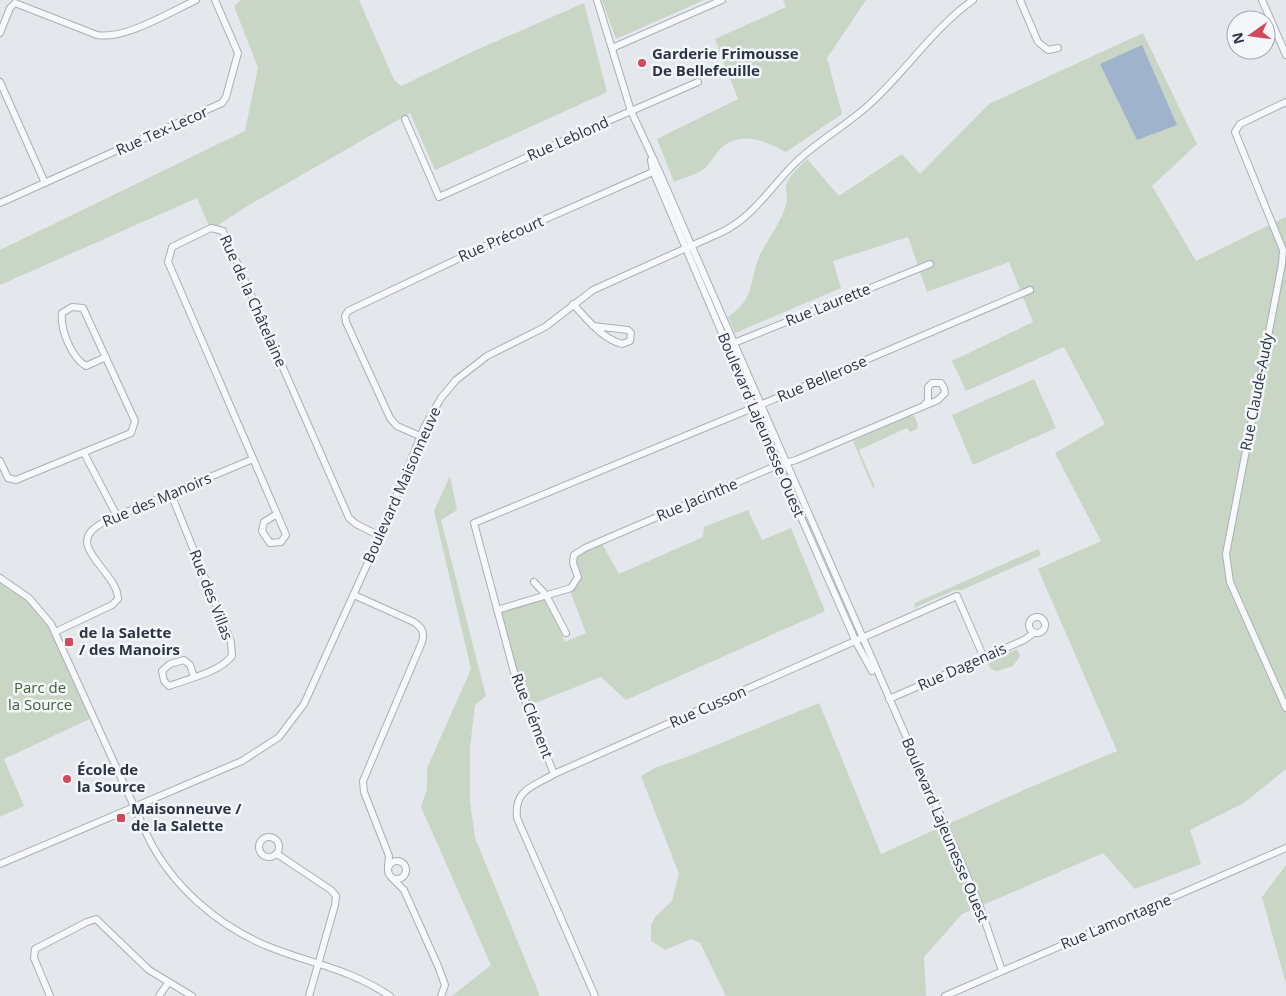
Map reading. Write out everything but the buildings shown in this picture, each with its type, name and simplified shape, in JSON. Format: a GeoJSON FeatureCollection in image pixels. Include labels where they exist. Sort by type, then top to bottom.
{"type":"FeatureCollection","features":[{"type":"Feature","properties":{"kind":"street"},"geometry":{"type":"LineString","coordinates":[[0,33],[10,8],[15,3],[97,35],[109,36],[124,32],[196,0]]}},
{"type":"Feature","properties":{"kind":"street","name":"Rue Tex-Lecor"},"geometry":{"type":"LineString","coordinates":[[0,203],[216,107],[224,101],[238,60],[238,52],[215,0]]}},
{"type":"Feature","properties":{"kind":"street","name":"Boulevard Lajeunesse Ouest"},"geometry":{"type":"LineString","coordinates":[[597,0],[631,111],[756,406],[778,465],[859,641],[885,691],[978,901],[1002,971]]}},
{"type":"Feature","properties":{"kind":"street"},"geometry":{"type":"LineString","coordinates":[[612,48],[722,0]]}},
{"type":"Feature","properties":{"kind":"street","name":"Boulevard Maisonneuve"},"geometry":{"type":"LineString","coordinates":[[0,864],[249,758],[279,737],[304,704],[380,536],[420,436],[441,398],[465,371],[487,356],[545,327],[597,287],[726,230],[745,218],[794,164],[874,101],[950,18],[974,0]]}},
{"type":"Feature","properties":{"kind":"street"},"geometry":{"type":"LineString","coordinates":[[1020,0],[1040,44],[1048,50],[1058,48]]}},
{"type":"Feature","properties":{"kind":"street"},"geometry":{"type":"LineString","coordinates":[[1262,0],[1286,56]]}},
{"type":"Feature","properties":{"kind":"street"},"geometry":{"type":"LineString","coordinates":[[0,82],[45,182]]}},
{"type":"Feature","properties":{"kind":"street","name":"Rue Leblond"},"geometry":{"type":"LineString","coordinates":[[405,119],[439,197],[698,82]]}},
{"type":"Feature","properties":{"kind":"street","name":"Rue Claude-Audy"},"geometry":{"type":"LineString","coordinates":[[1286,102],[1242,123],[1236,132],[1280,238],[1282,257],[1226,554],[1226,566],[1230,582],[1286,708]]}},
{"type":"Feature","properties":{"kind":"street","name":"Rue Précourt"},"geometry":{"type":"LineString","coordinates":[[420,436],[397,426],[390,418],[346,322],[346,314],[352,308],[483,247],[656,170]]}},
{"type":"Feature","properties":{"kind":"street","name":"Rue de la Châtelaine"},"geometry":{"type":"LineString","coordinates":[[276,514],[264,522],[262,531],[270,543],[281,542],[286,535],[168,262],[172,247],[211,228],[222,231],[349,518],[356,524],[380,536]]}},
{"type":"Feature","properties":{"kind":"street","name":"Rue Laurette"},"geometry":{"type":"LineString","coordinates":[[730,344],[930,264]]}},
{"type":"Feature","properties":{"kind":"street","name":"Rue Bellerose"},"geometry":{"type":"LineString","coordinates":[[474,523],[1030,290]]}},
{"type":"Feature","properties":{"kind":"street"},"geometry":{"type":"LineString","coordinates":[[573,304],[593,326],[618,342],[626,343],[631,339],[628,330],[593,326]]}},
{"type":"Feature","properties":{"kind":"street"},"geometry":{"type":"LineString","coordinates":[[0,460],[8,478],[16,480],[131,433],[135,421],[106,357],[83,308],[72,307],[62,313],[61,322],[77,361],[86,366],[106,357]]}},
{"type":"Feature","properties":{"kind":"street","name":"Rue Jacinthe"},"geometry":{"type":"LineString","coordinates":[[497,610],[571,588],[578,577],[573,563],[574,555],[585,548],[926,404]]}},
{"type":"Feature","properties":{"kind":"street","name":"Boulevard Lajeunesse Ouest"},"geometry":{"type":"LineString","coordinates":[[756,406],[786,464],[859,641]]}},
{"type":"Feature","properties":{"kind":"street"},"geometry":{"type":"LineString","coordinates":[[84,453],[117,516]]}},
{"type":"Feature","properties":{"kind":"street","name":"Rue des Manoirs"},"geometry":{"type":"LineString","coordinates":[[55,632],[112,605],[118,599],[118,594],[111,577],[88,551],[87,542],[89,534],[95,527],[253,459]]}},
{"type":"Feature","properties":{"kind":"street","name":"Rue des Villas"},"geometry":{"type":"LineString","coordinates":[[171,494],[231,642],[232,656],[224,666],[194,677],[169,686],[164,680],[162,670],[170,664],[184,660],[190,665],[194,677]]}},
{"type":"Feature","properties":{"kind":"street","name":"Rue Clément"},"geometry":{"type":"LineString","coordinates":[[474,523],[515,676],[554,774],[522,792],[516,805],[517,818],[595,996]]}},
{"type":"Feature","properties":{"kind":"street"},"geometry":{"type":"LineString","coordinates":[[0,578],[29,598],[55,632],[134,806],[162,862],[179,884],[203,907],[223,922],[253,940],[281,951],[320,962],[365,981],[390,996]]}},
{"type":"Feature","properties":{"kind":"street"},"geometry":{"type":"LineString","coordinates":[[534,582],[546,596],[566,633]]}},
{"type":"Feature","properties":{"kind":"street"},"geometry":{"type":"LineString","coordinates":[[354,595],[414,622],[421,628],[424,635],[363,781],[364,792],[386,849],[388,873],[404,890],[443,979],[445,990],[441,996]]}},
{"type":"Feature","properties":{"kind":"street","name":"Rue Cusson"},"geometry":{"type":"LineString","coordinates":[[554,774],[859,641],[957,596],[984,658]]}},
{"type":"Feature","properties":{"kind":"street","name":"Rue Dagenais"},"geometry":{"type":"LineString","coordinates":[[888,700],[1024,640],[1034,633]]}},
{"type":"Feature","properties":{"kind":"street","name":"Rue Lamontagne"},"geometry":{"type":"LineString","coordinates":[[945,996],[1286,848]]}},
{"type":"Feature","properties":{"kind":"street"},"geometry":{"type":"LineString","coordinates":[[386,849],[405,864],[404,890]]}},
{"type":"Feature","properties":{"kind":"street"},"geometry":{"type":"LineString","coordinates":[[278,854],[331,890],[336,896],[320,962],[309,996]]}},
{"type":"Feature","properties":{"kind":"street"},"geometry":{"type":"LineString","coordinates":[[388,866],[393,861],[398,860]]}},
{"type":"Feature","properties":{"kind":"street"},"geometry":{"type":"LineString","coordinates":[[392,878],[399,879],[405,874]]}},
{"type":"Feature","properties":{"kind":"street"},"geometry":{"type":"LineString","coordinates":[[50,996],[34,958],[35,949],[93,920],[99,921],[134,957],[168,983],[192,996]]}},
{"type":"Feature","properties":{"kind":"street"},"geometry":{"type":"LineString","coordinates":[[159,996],[168,983]]}},
{"type":"Feature","properties":{"kind":"green space"},"geometry":{"type":"Polygon","coordinates":[[[241,0],[359,0],[394,80],[401,86],[474,51],[584,3],[607,92],[435,170],[410,113],[249,205],[217,226],[209,226],[197,198],[0,285],[0,250],[245,131],[258,68],[234,6],[241,0]]]}},
{"type":"Feature","properties":{"kind":"green space"},"geometry":{"type":"Polygon","coordinates":[[[602,0],[704,0],[616,39],[602,0]]]}},
{"type":"Feature","properties":{"kind":"green space"},"geometry":{"type":"Polygon","coordinates":[[[783,0],[866,0],[827,58],[842,114],[786,152],[762,141],[745,138],[737,139],[721,148],[703,169],[674,182],[657,139],[738,99],[715,39],[786,7],[783,0]]]}},
{"type":"Feature","properties":{"kind":"green space"},"geometry":{"type":"Polygon","coordinates":[[[1143,33],[1197,144],[1152,186],[1196,261],[1286,217],[1286,769],[1244,803],[1190,830],[1201,864],[1135,889],[1103,853],[962,914],[924,957],[926,996],[726,996],[700,943],[691,939],[665,950],[651,941],[651,925],[656,916],[672,901],[679,874],[641,776],[657,767],[689,756],[819,703],[881,854],[1033,786],[1117,751],[1038,569],[1101,541],[1055,453],[1105,424],[1064,347],[966,391],[952,361],[1033,322],[1009,262],[927,292],[908,237],[833,261],[841,288],[735,333],[728,317],[748,296],[760,255],[786,206],[786,186],[788,181],[807,159],[839,196],[902,154],[920,174],[989,104],[1143,33]]]}},
{"type":"Feature","properties":{"kind":"green space"},"geometry":{"type":"Polygon","coordinates":[[[1034,379],[1056,428],[973,465],[952,415],[1034,379]]]}},
{"type":"Feature","properties":{"kind":"green space"},"geometry":{"type":"Polygon","coordinates":[[[911,415],[915,417],[918,425],[917,429],[910,432],[907,428],[859,450],[875,487],[873,488],[853,441],[911,415]]]}},
{"type":"Feature","properties":{"kind":"green space"},"geometry":{"type":"Polygon","coordinates":[[[450,476],[457,510],[441,520],[486,696],[475,705],[470,748],[470,802],[475,838],[540,996],[452,996],[491,965],[421,807],[427,789],[427,768],[471,669],[434,511],[450,476]]]}},
{"type":"Feature","properties":{"kind":"green space"},"geometry":{"type":"Polygon","coordinates":[[[748,510],[762,540],[791,528],[825,611],[626,700],[601,677],[530,705],[515,677],[497,610],[547,597],[565,642],[586,633],[569,588],[578,576],[575,555],[601,542],[619,574],[703,537],[704,527],[748,510]]]}},
{"type":"Feature","properties":{"kind":"green space"},"geometry":{"type":"Polygon","coordinates":[[[1038,549],[1041,554],[1039,556],[962,590],[955,590],[914,608],[915,603],[1038,549]]]}},
{"type":"Feature","properties":{"kind":"green space","name":"Parc de la Source"},"geometry":{"type":"Polygon","coordinates":[[[0,578],[19,590],[51,624],[94,717],[4,759],[24,806],[0,817],[0,578]]]}},
{"type":"Feature","properties":{"kind":"green space"},"geometry":{"type":"Polygon","coordinates":[[[1017,649],[1020,656],[1013,666],[997,671],[991,669],[987,662],[1017,649]]]}},
{"type":"Feature","properties":{"kind":"green space"},"geometry":{"type":"Polygon","coordinates":[[[1286,865],[1286,984],[1262,897],[1286,865]]]}},
{"type":"Feature","properties":{"kind":"water"},"geometry":{"type":"Polygon","coordinates":[[[1142,45],[1177,125],[1137,140],[1100,64],[1142,45]]]}},
{"type":"Feature","properties":{"kind":"place","name":"Garderie Frimousse De Bellefeuille"},"geometry":{"type":"Point","coordinates":[642,63]}},
{"type":"Feature","properties":{"kind":"place","name":"de la Salette / des Manoirs"},"geometry":{"type":"Point","coordinates":[69,642]}},
{"type":"Feature","properties":{"kind":"place","name":"École de la Source"},"geometry":{"type":"Point","coordinates":[67,779]}},
{"type":"Feature","properties":{"kind":"place","name":"Maisonneuve / de la Salette"},"geometry":{"type":"Point","coordinates":[121,818]}}]}
